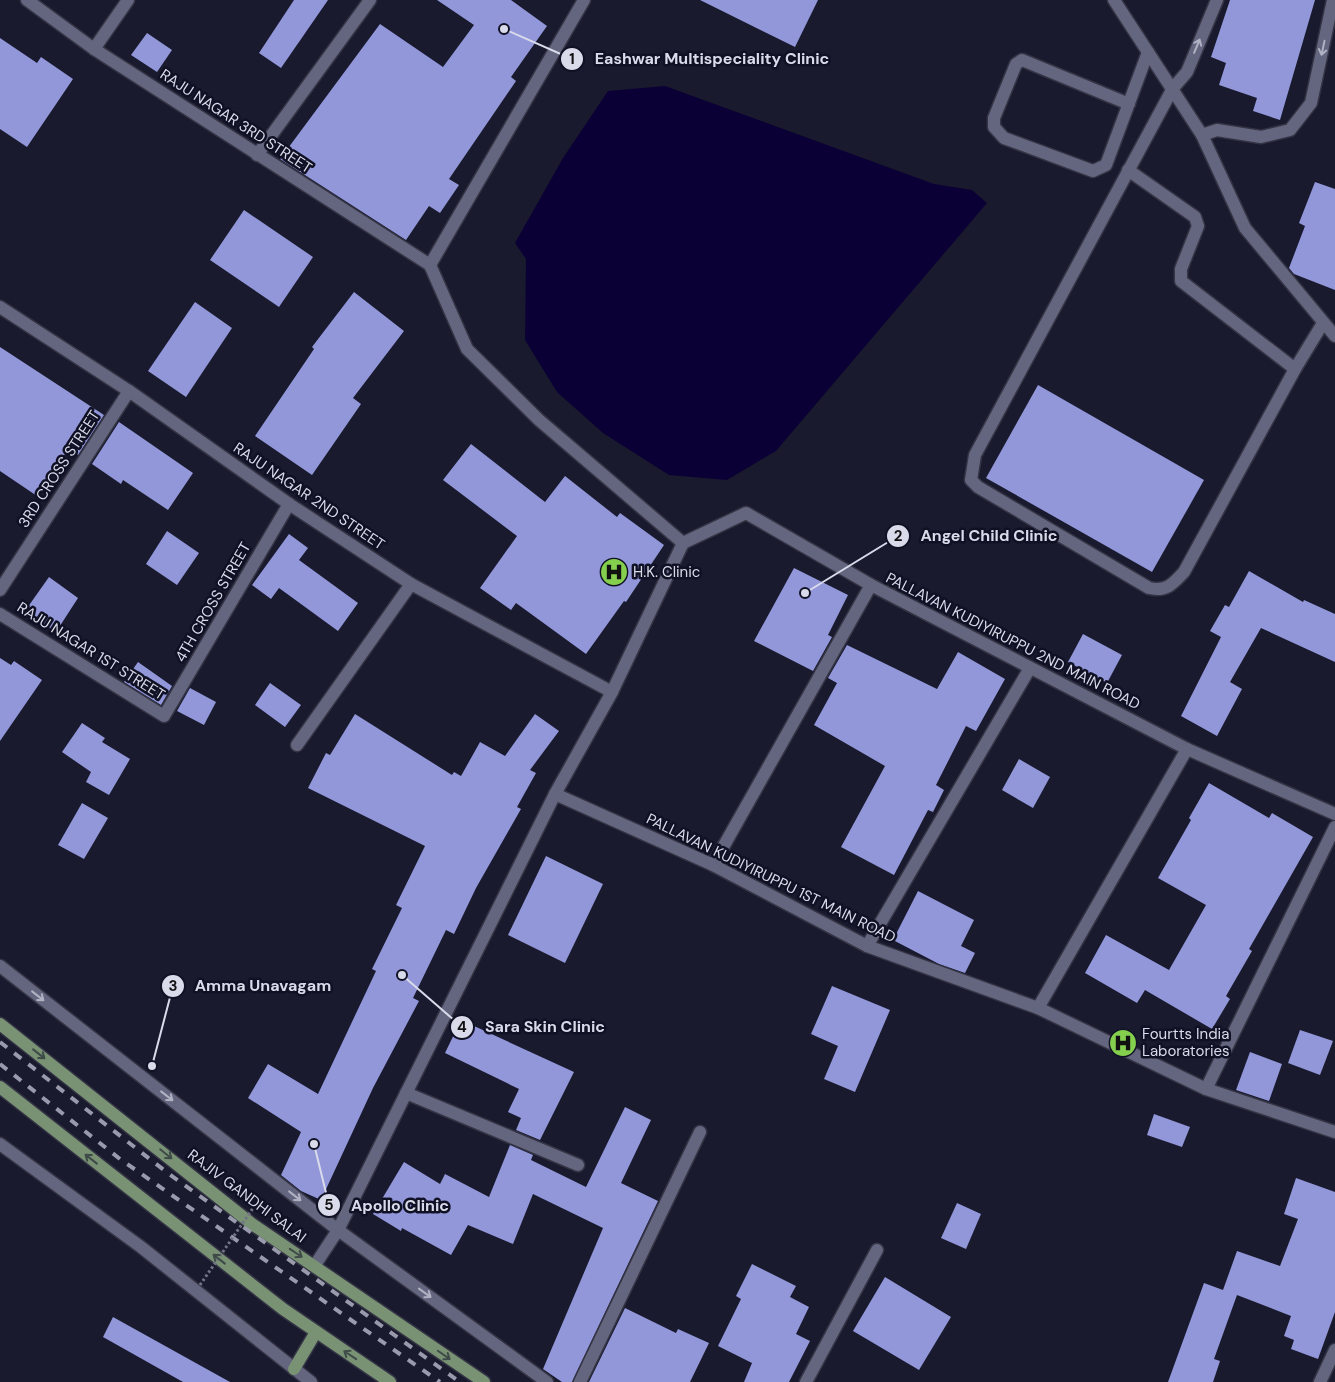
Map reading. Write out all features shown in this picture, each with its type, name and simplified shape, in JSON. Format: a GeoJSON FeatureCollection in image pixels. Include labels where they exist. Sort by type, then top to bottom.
{"type":"FeatureCollection","features":[{"type":"Feature","properties":{"kind":"main road","name":"RAJIV GANDHI SALAI"},"geometry":{"type":"LineString","coordinates":[[0,1024],[252,1224],[484,1382]]}},
{"type":"Feature","properties":{"kind":"main road"},"geometry":{"type":"LineString","coordinates":[[0,1087],[283,1309],[390,1382]]}},
{"type":"Feature","properties":{"kind":"main road"},"geometry":{"type":"LineString","coordinates":[[294,1369],[316,1332]]}},
{"type":"Feature","properties":{"kind":"street","name":"RAJU NAGAR 3RD STREET"},"geometry":{"type":"LineString","coordinates":[[27,0],[94,49],[430,265]]}},
{"type":"Feature","properties":{"kind":"street"},"geometry":{"type":"LineString","coordinates":[[94,49],[128,0]]}},
{"type":"Feature","properties":{"kind":"street"},"geometry":{"type":"LineString","coordinates":[[257,154],[370,0]]}},
{"type":"Feature","properties":{"kind":"street"},"geometry":{"type":"LineString","coordinates":[[314,1265],[338,1230],[555,794],[612,692],[683,543],[539,420],[467,349],[430,265],[584,0]]}},
{"type":"Feature","properties":{"kind":"street"},"geometry":{"type":"LineString","coordinates":[[1114,0],[1202,135],[1244,228],[1335,336]]}},
{"type":"Feature","properties":{"kind":"street"},"geometry":{"type":"LineString","coordinates":[[1217,0],[1186,72],[1173,88],[975,455],[971,480],[978,487],[1149,588],[1159,591],[1169,588],[1184,572],[1295,370],[1323,324]]}},
{"type":"Feature","properties":{"kind":"street"},"geometry":{"type":"LineString","coordinates":[[1202,135],[1217,130],[1261,137],[1290,130],[1311,103],[1333,0]]}},
{"type":"Feature","properties":{"kind":"street"},"geometry":{"type":"LineString","coordinates":[[1128,104],[1022,60],[1016,64],[994,118],[994,127],[1004,138],[1094,171],[1106,165],[1148,52]]}},
{"type":"Feature","properties":{"kind":"street"},"geometry":{"type":"LineString","coordinates":[[1128,170],[1194,217],[1198,226],[1180,269],[1181,280],[1295,370]]}},
{"type":"Feature","properties":{"kind":"street","name":"RAJU NAGAR 2ND STREET"},"geometry":{"type":"LineString","coordinates":[[0,307],[129,391],[289,504],[411,584],[612,692]]}},
{"type":"Feature","properties":{"kind":"street","name":"3RD CROSS STREET"},"geometry":{"type":"LineString","coordinates":[[0,590],[129,391]]}},
{"type":"Feature","properties":{"kind":"street","name":"4TH CROSS STREET"},"geometry":{"type":"LineString","coordinates":[[164,716],[289,504]]}},
{"type":"Feature","properties":{"kind":"street","name":"PALLAVAN KUDIYIRUPPU 2ND MAIN ROAD"},"geometry":{"type":"LineString","coordinates":[[683,543],[746,513],[871,585],[1187,749],[1335,814]]}},
{"type":"Feature","properties":{"kind":"street"},"geometry":{"type":"LineString","coordinates":[[297,745],[411,584]]}},
{"type":"Feature","properties":{"kind":"street"},"geometry":{"type":"LineString","coordinates":[[713,865],[871,585]]}},
{"type":"Feature","properties":{"kind":"street","name":"RAJU NAGAR 1ST STREET"},"geometry":{"type":"LineString","coordinates":[[0,614],[164,716]]}},
{"type":"Feature","properties":{"kind":"street"},"geometry":{"type":"LineString","coordinates":[[868,946],[1030,668]]}},
{"type":"Feature","properties":{"kind":"street"},"geometry":{"type":"LineString","coordinates":[[1038,1008],[1187,749]]}},
{"type":"Feature","properties":{"kind":"street","name":"PALLAVAN KUDIYIRUPPU 1ST MAIN ROAD"},"geometry":{"type":"LineString","coordinates":[[555,794],[713,865],[868,946],[1038,1008],[1206,1089],[1335,1132]]}},
{"type":"Feature","properties":{"kind":"street"},"geometry":{"type":"LineString","coordinates":[[1206,1089],[1335,826]]}},
{"type":"Feature","properties":{"kind":"street"},"geometry":{"type":"LineString","coordinates":[[0,966],[338,1230],[547,1382]]}},
{"type":"Feature","properties":{"kind":"street"},"geometry":{"type":"LineString","coordinates":[[406,1093],[578,1165]]}},
{"type":"Feature","properties":{"kind":"street"},"geometry":{"type":"LineString","coordinates":[[580,1382],[700,1132]]}},
{"type":"Feature","properties":{"kind":"street"},"geometry":{"type":"LineString","coordinates":[[0,1144],[141,1247],[311,1382]]}},
{"type":"Feature","properties":{"kind":"street"},"geometry":{"type":"LineString","coordinates":[[806,1382],[877,1250]]}},
{"type":"Feature","properties":{"kind":"street"},"geometry":{"type":"LineString","coordinates":[[1320,1382],[1335,1350]]}},
{"type":"Feature","properties":{"kind":"path"},"geometry":{"type":"LineString","coordinates":[[200,1285],[260,1198]]}},
{"type":"Feature","properties":{"kind":"shaded area"},"geometry":{"type":"Polygon","coordinates":[[[665,86],[934,184],[972,190],[987,203],[776,451],[727,480],[669,475],[603,433],[557,392],[525,340],[526,259],[515,243],[563,158],[608,91],[665,86]]]}},
{"type":"Feature","properties":{"kind":"building"},"geometry":{"type":"Polygon","coordinates":[[[294,0],[328,0],[281,68],[259,53],[294,0]]]}},
{"type":"Feature","properties":{"kind":"building"},"geometry":{"type":"Polygon","coordinates":[[[437,0],[511,0],[547,26],[511,77],[516,81],[449,179],[459,185],[440,213],[429,206],[406,240],[280,159],[380,24],[443,67],[474,25],[437,0]]]}},
{"type":"Feature","properties":{"kind":"building"},"geometry":{"type":"Polygon","coordinates":[[[700,0],[818,0],[795,47],[700,0]]]}},
{"type":"Feature","properties":{"kind":"building"},"geometry":{"type":"Polygon","coordinates":[[[1230,0],[1315,0],[1280,120],[1253,111],[1257,98],[1219,85],[1226,63],[1211,57],[1230,0]]]}},
{"type":"Feature","properties":{"kind":"building"},"geometry":{"type":"Polygon","coordinates":[[[147,33],[172,50],[157,72],[131,55],[147,33]]]}},
{"type":"Feature","properties":{"kind":"building"},"geometry":{"type":"Polygon","coordinates":[[[0,38],[37,63],[41,57],[73,79],[27,147],[0,129],[0,38]]]}},
{"type":"Feature","properties":{"kind":"building"},"geometry":{"type":"Polygon","coordinates":[[[1315,182],[1335,189],[1335,290],[1294,274],[1289,268],[1305,226],[1299,223],[1315,182]]]}},
{"type":"Feature","properties":{"kind":"building"},"geometry":{"type":"Polygon","coordinates":[[[244,210],[313,257],[279,307],[210,260],[244,210]]]}},
{"type":"Feature","properties":{"kind":"building"},"geometry":{"type":"Polygon","coordinates":[[[354,292],[404,331],[353,398],[361,404],[312,475],[255,436],[314,349],[312,347],[354,292]]]}},
{"type":"Feature","properties":{"kind":"building"},"geometry":{"type":"Polygon","coordinates":[[[195,302],[232,328],[186,397],[148,371],[195,302]]]}},
{"type":"Feature","properties":{"kind":"building"},"geometry":{"type":"Polygon","coordinates":[[[0,347],[104,415],[78,455],[69,448],[37,496],[0,471],[0,347]]]}},
{"type":"Feature","properties":{"kind":"building"},"geometry":{"type":"Polygon","coordinates":[[[1038,385],[1204,480],[1152,572],[986,478],[1038,385]]]}},
{"type":"Feature","properties":{"kind":"building"},"geometry":{"type":"Polygon","coordinates":[[[119,422],[193,473],[168,510],[123,480],[121,484],[92,464],[119,422]]]}},
{"type":"Feature","properties":{"kind":"building"},"geometry":{"type":"Polygon","coordinates":[[[471,444],[545,502],[565,476],[617,517],[620,513],[664,545],[626,602],[624,601],[586,654],[516,603],[511,610],[480,588],[517,536],[443,480],[471,444]]]}},
{"type":"Feature","properties":{"kind":"building"},"geometry":{"type":"Polygon","coordinates":[[[167,531],[199,553],[177,585],[146,564],[167,531]]]}},
{"type":"Feature","properties":{"kind":"building"},"geometry":{"type":"Polygon","coordinates":[[[289,534],[308,548],[299,560],[358,603],[338,631],[279,588],[271,599],[252,585],[289,534]]]}},
{"type":"Feature","properties":{"kind":"building"},"geometry":{"type":"Polygon","coordinates":[[[794,568],[848,595],[828,635],[832,637],[813,671],[754,641],[794,568]]]}},
{"type":"Feature","properties":{"kind":"building"},"geometry":{"type":"Polygon","coordinates":[[[1249,571],[1303,602],[1304,600],[1335,614],[1335,662],[1261,628],[1230,682],[1242,689],[1217,736],[1181,716],[1221,637],[1210,631],[1225,605],[1229,607],[1249,571]]]}},
{"type":"Feature","properties":{"kind":"building"},"geometry":{"type":"Polygon","coordinates":[[[49,577],[78,598],[56,632],[25,611],[49,577]]]}},
{"type":"Feature","properties":{"kind":"building"},"geometry":{"type":"Polygon","coordinates":[[[1083,634],[1122,655],[1107,683],[1068,662],[1083,634]]]}},
{"type":"Feature","properties":{"kind":"building"},"geometry":{"type":"Polygon","coordinates":[[[847,645],[937,689],[958,652],[1005,679],[976,731],[966,726],[936,785],[944,790],[933,812],[928,810],[894,875],[841,847],[885,766],[814,725],[837,683],[828,678],[847,645]]]}},
{"type":"Feature","properties":{"kind":"building"},"geometry":{"type":"Polygon","coordinates":[[[0,658],[11,665],[14,661],[42,680],[0,741],[0,658]]]}},
{"type":"Feature","properties":{"kind":"building"},"geometry":{"type":"Polygon","coordinates":[[[138,662],[172,686],[161,705],[124,682],[138,662]]]}},
{"type":"Feature","properties":{"kind":"building"},"geometry":{"type":"Polygon","coordinates":[[[270,683],[301,705],[285,727],[255,705],[270,683]]]}},
{"type":"Feature","properties":{"kind":"building"},"geometry":{"type":"Polygon","coordinates":[[[190,688],[216,702],[204,725],[177,711],[190,688]]]}},
{"type":"Feature","properties":{"kind":"building"},"geometry":{"type":"Polygon","coordinates":[[[355,714],[452,775],[454,772],[461,776],[480,742],[505,756],[535,714],[559,731],[530,770],[536,773],[517,807],[521,809],[476,888],[454,934],[446,930],[413,998],[419,1001],[373,1088],[321,1200],[301,1191],[281,1175],[301,1132],[248,1098],[268,1064],[318,1094],[376,971],[372,969],[402,908],[396,905],[425,846],[308,788],[326,753],[330,755],[355,714]]]}},
{"type":"Feature","properties":{"kind":"building"},"geometry":{"type":"Polygon","coordinates":[[[82,723],[105,738],[102,742],[130,759],[109,795],[86,782],[91,772],[62,752],[82,723]]]}},
{"type":"Feature","properties":{"kind":"building"},"geometry":{"type":"Polygon","coordinates":[[[1019,759],[1050,777],[1033,808],[1002,790],[1019,759]]]}},
{"type":"Feature","properties":{"kind":"building"},"geometry":{"type":"Polygon","coordinates":[[[1209,783],[1269,818],[1272,813],[1313,837],[1249,949],[1252,951],[1226,996],[1230,999],[1212,1029],[1145,990],[1137,1003],[1085,973],[1106,935],[1169,970],[1206,905],[1158,878],[1191,820],[1189,818],[1209,783]]]}},
{"type":"Feature","properties":{"kind":"building"},"geometry":{"type":"Polygon","coordinates":[[[82,803],[108,818],[84,859],[58,845],[82,803]]]}},
{"type":"Feature","properties":{"kind":"building"},"geometry":{"type":"Polygon","coordinates":[[[546,856],[603,884],[565,963],[508,935],[546,856]]]}},
{"type":"Feature","properties":{"kind":"building"},"geometry":{"type":"Polygon","coordinates":[[[918,891],[974,920],[961,946],[975,953],[965,973],[939,964],[893,940],[918,891]]]}},
{"type":"Feature","properties":{"kind":"building"},"geometry":{"type":"Polygon","coordinates":[[[832,986],[890,1010],[855,1092],[824,1079],[838,1046],[811,1034],[832,986]]]}},
{"type":"Feature","properties":{"kind":"building"},"geometry":{"type":"Polygon","coordinates":[[[461,1020],[574,1072],[540,1140],[516,1130],[521,1118],[508,1112],[519,1089],[445,1053],[461,1020]]]}},
{"type":"Feature","properties":{"kind":"building"},"geometry":{"type":"Polygon","coordinates":[[[1300,1030],[1333,1041],[1320,1075],[1288,1063],[1300,1030]]]}},
{"type":"Feature","properties":{"kind":"building"},"geometry":{"type":"Polygon","coordinates":[[[1250,1052],[1282,1064],[1269,1101],[1236,1090],[1250,1052]]]}},
{"type":"Feature","properties":{"kind":"building"},"geometry":{"type":"Polygon","coordinates":[[[625,1107],[651,1120],[621,1183],[658,1201],[572,1382],[562,1382],[543,1369],[603,1228],[533,1194],[513,1244],[468,1225],[451,1255],[402,1228],[401,1231],[373,1214],[404,1162],[440,1184],[445,1174],[489,1197],[510,1145],[533,1155],[531,1160],[586,1187],[625,1107]]]}},
{"type":"Feature","properties":{"kind":"building"},"geometry":{"type":"Polygon","coordinates":[[[1154,1114],[1190,1127],[1182,1147],[1147,1135],[1154,1114]]]}},
{"type":"Feature","properties":{"kind":"building"},"geometry":{"type":"Polygon","coordinates":[[[1296,1178],[1335,1192],[1335,1312],[1318,1359],[1291,1349],[1294,1340],[1284,1336],[1291,1316],[1237,1295],[1214,1359],[1220,1361],[1213,1382],[1168,1382],[1204,1283],[1223,1290],[1237,1251],[1280,1266],[1298,1219],[1284,1214],[1296,1178]]]}},
{"type":"Feature","properties":{"kind":"building"},"geometry":{"type":"Polygon","coordinates":[[[957,1203],[981,1214],[966,1249],[941,1238],[957,1203]]]}},
{"type":"Feature","properties":{"kind":"building"},"geometry":{"type":"Polygon","coordinates":[[[752,1264],[796,1286],[790,1297],[809,1307],[796,1334],[810,1341],[789,1382],[744,1382],[752,1363],[718,1346],[741,1299],[736,1296],[752,1264]]]}},
{"type":"Feature","properties":{"kind":"building"},"geometry":{"type":"Polygon","coordinates":[[[885,1277],[951,1317],[919,1370],[853,1331],[885,1277]]]}},
{"type":"Feature","properties":{"kind":"building"},"geometry":{"type":"Polygon","coordinates":[[[625,1308],[676,1333],[678,1329],[709,1343],[690,1382],[589,1382],[625,1308]]]}},
{"type":"Feature","properties":{"kind":"building"},"geometry":{"type":"Polygon","coordinates":[[[113,1317],[230,1382],[183,1382],[103,1337],[113,1317]]]}},
{"type":"Feature","properties":{"kind":"railway"},"geometry":{"type":"LineString","coordinates":[[0,1042],[169,1174],[460,1382]]}},
{"type":"Feature","properties":{"kind":"railway"},"geometry":{"type":"LineString","coordinates":[[0,1064],[120,1159],[440,1382]]}},
{"type":"Feature","properties":{"kind":"place","name":"Eashwar Multispeciality Clinic"},"geometry":{"type":"Point","coordinates":[504,29]}},
{"type":"Feature","properties":{"kind":"place","name":"H.K. Clinic"},"geometry":{"type":"Point","coordinates":[614,572]}},
{"type":"Feature","properties":{"kind":"place","name":"Angel Child Clinic"},"geometry":{"type":"Point","coordinates":[805,593]}},
{"type":"Feature","properties":{"kind":"place","name":"Sara Skin Clinic"},"geometry":{"type":"Point","coordinates":[402,975]}},
{"type":"Feature","properties":{"kind":"place","name":"Fourtts India Laboratories"},"geometry":{"type":"Point","coordinates":[1123,1043]}},
{"type":"Feature","properties":{"kind":"place","name":"Amma Unavagam"},"geometry":{"type":"Point","coordinates":[152,1066]}},
{"type":"Feature","properties":{"kind":"place","name":"Apollo Clinic"},"geometry":{"type":"Point","coordinates":[314,1144]}}]}
